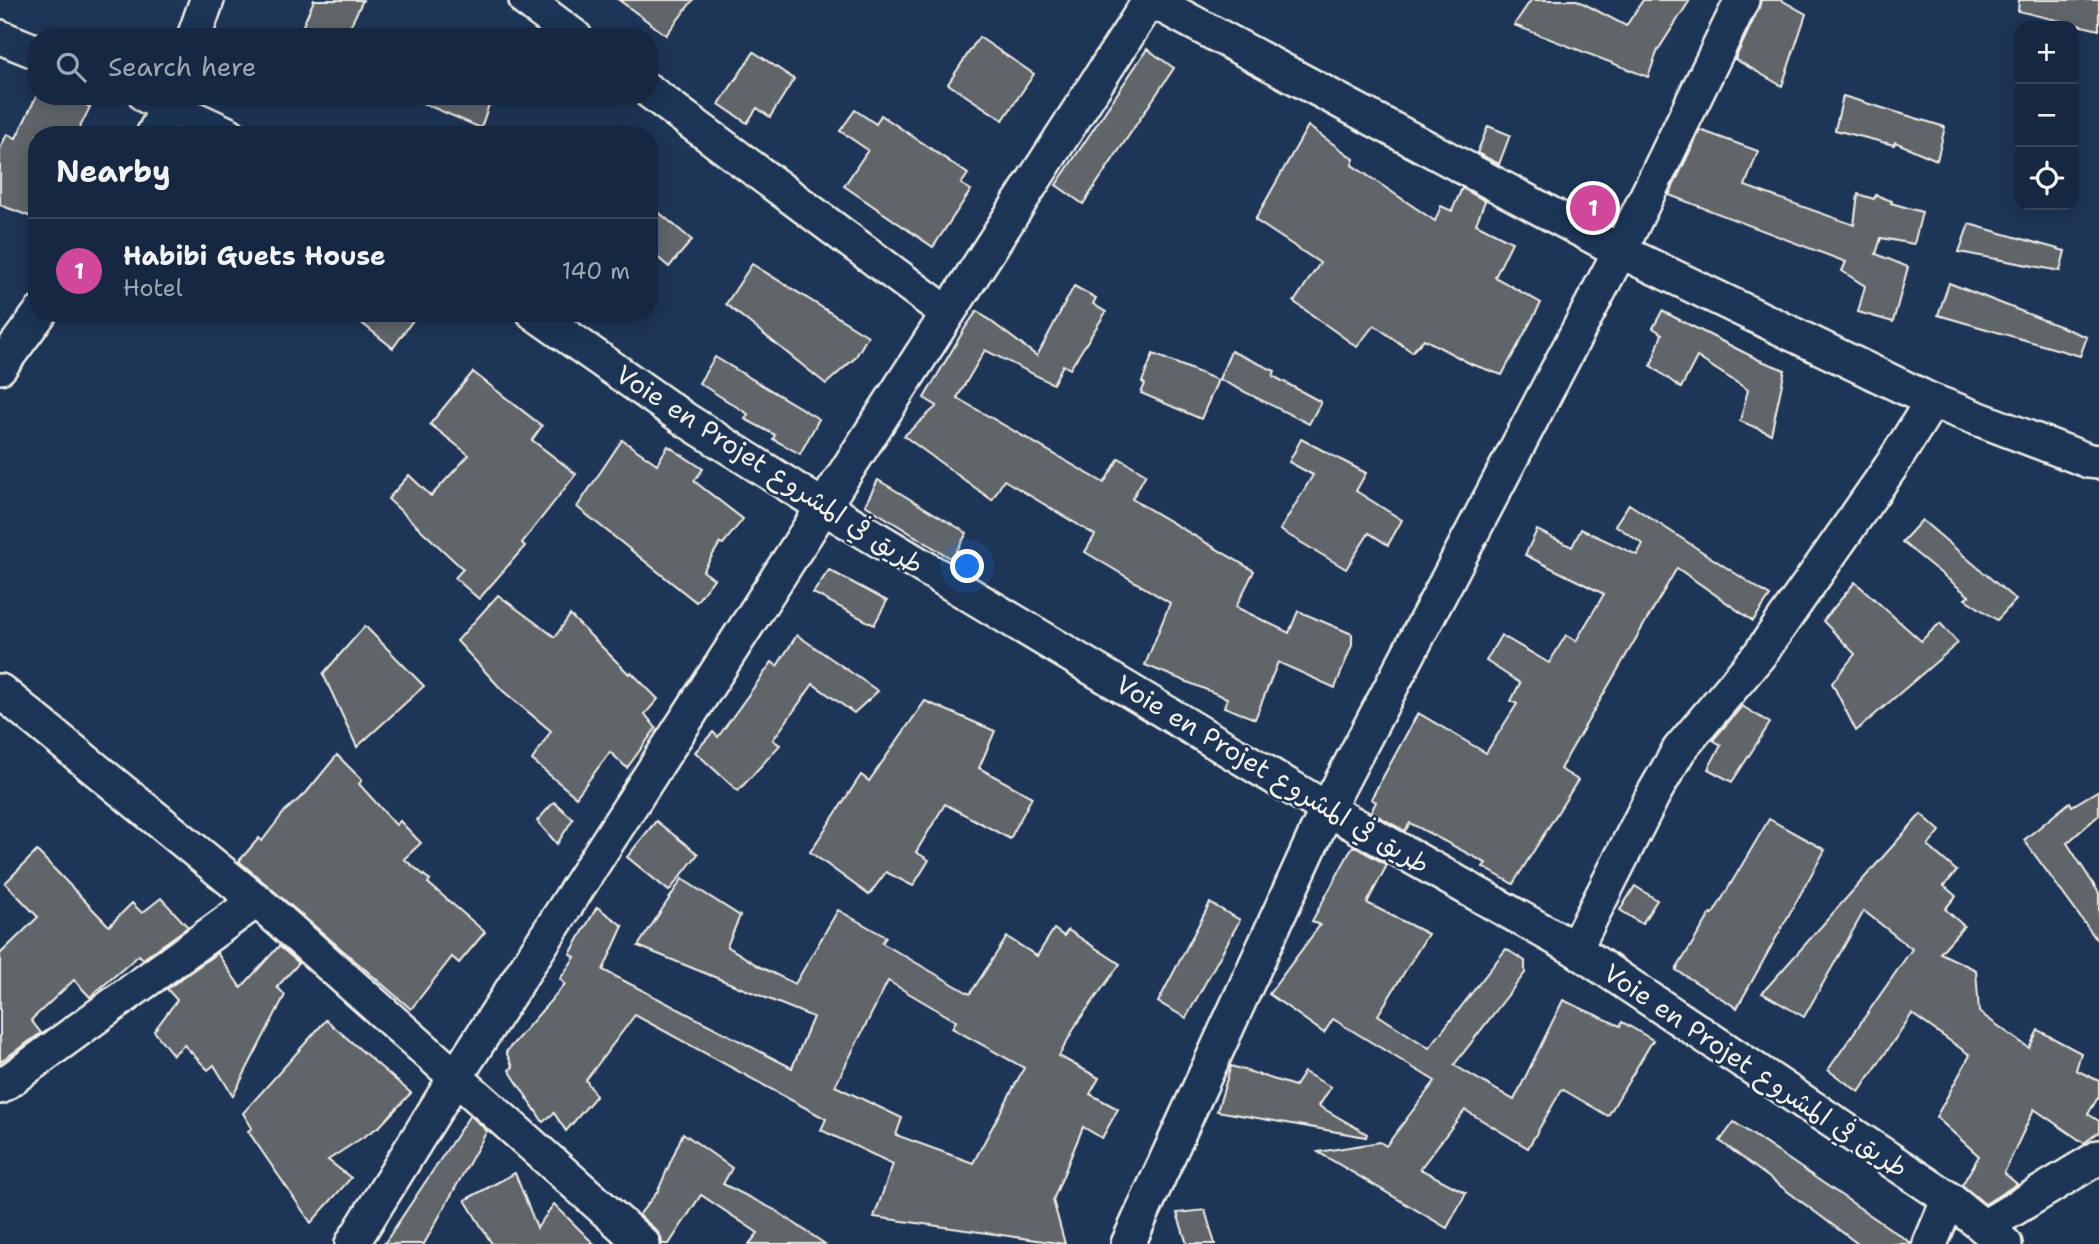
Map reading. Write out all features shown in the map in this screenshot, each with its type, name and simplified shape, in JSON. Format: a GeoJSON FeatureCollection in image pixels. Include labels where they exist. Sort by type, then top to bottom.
{"type":"FeatureCollection","features":[{"type":"Feature","properties":{"kind":"street"},"geometry":{"type":"LineString","coordinates":[[197,28],[207,0]]}},
{"type":"Feature","properties":{"kind":"street"},"geometry":{"type":"LineString","coordinates":[[526,0],[563,28]]}},
{"type":"Feature","properties":{"kind":"street"},"geometry":{"type":"LineString","coordinates":[[352,1244],[822,506],[1150,0],[1620,251],[1932,401],[2089,461],[2099,462]]}},
{"type":"Feature","properties":{"kind":"street"},"geometry":{"type":"LineString","coordinates":[[1128,1244],[1327,808],[1620,251],[1742,0]]}},
{"type":"Feature","properties":{"kind":"street"},"geometry":{"type":"LineString","coordinates":[[0,37],[28,48]]}},
{"type":"Feature","properties":{"kind":"street"},"geometry":{"type":"LineString","coordinates":[[658,99],[947,313]]}},
{"type":"Feature","properties":{"kind":"street"},"geometry":{"type":"LineString","coordinates":[[156,126],[161,105]]}},
{"type":"Feature","properties":{"kind":"street"},"geometry":{"type":"LineString","coordinates":[[174,105],[213,126]]}},
{"type":"Feature","properties":{"kind":"street"},"geometry":{"type":"LineString","coordinates":[[0,367],[33,322]]}},
{"type":"Feature","properties":{"kind":"street","name":"Voie en Projet طريق في المشروع"},"geometry":{"type":"LineString","coordinates":[[547,322],[686,420],[822,506],[1327,808],[1575,949],[1949,1199],[1994,1235]]}},
{"type":"Feature","properties":{"kind":"street"},"geometry":{"type":"LineString","coordinates":[[1575,949],[1653,795],[1679,750],[1760,654],[1892,465],[1932,401]]}},
{"type":"Feature","properties":{"kind":"street"},"geometry":{"type":"LineString","coordinates":[[0,691],[257,901],[643,1244]]}},
{"type":"Feature","properties":{"kind":"street"},"geometry":{"type":"LineString","coordinates":[[0,1087],[257,901]]}},
{"type":"Feature","properties":{"kind":"street"},"geometry":{"type":"LineString","coordinates":[[1994,1235],[2099,1157]]}},
{"type":"Feature","properties":{"kind":"street"},"geometry":{"type":"LineString","coordinates":[[1930,1244],[1949,1199]]}},
{"type":"Feature","properties":{"kind":"building"},"geometry":{"type":"Polygon","coordinates":[[[314,0],[363,0],[349,28],[302,28],[314,0]]]}},
{"type":"Feature","properties":{"kind":"building"},"geometry":{"type":"Polygon","coordinates":[[[619,0],[693,0],[666,35],[619,0]]]}},
{"type":"Feature","properties":{"kind":"building"},"geometry":{"type":"Polygon","coordinates":[[[1531,0],[1577,0],[1626,26],[1643,0],[1690,0],[1658,50],[1648,77],[1514,25],[1531,0]]]}},
{"type":"Feature","properties":{"kind":"building"},"geometry":{"type":"Polygon","coordinates":[[[1761,0],[1781,0],[1806,14],[1782,86],[1735,59],[1761,0]]]}},
{"type":"Feature","properties":{"kind":"building"},"geometry":{"type":"Polygon","coordinates":[[[2019,0],[2099,0],[2099,30],[2078,25],[2078,21],[2061,21],[2018,11],[2019,0]]]}},
{"type":"Feature","properties":{"kind":"building"},"geometry":{"type":"Polygon","coordinates":[[[979,37],[1034,74],[1003,120],[948,84],[979,37]]]}},
{"type":"Feature","properties":{"kind":"building"},"geometry":{"type":"Polygon","coordinates":[[[1147,49],[1174,68],[1083,204],[1056,185],[1147,49]]]}},
{"type":"Feature","properties":{"kind":"building"},"geometry":{"type":"Polygon","coordinates":[[[754,52],[794,79],[770,117],[757,108],[747,123],[719,104],[754,52]]]}},
{"type":"Feature","properties":{"kind":"building"},"geometry":{"type":"Polygon","coordinates":[[[1843,96],[1945,127],[1937,160],[1895,142],[1894,145],[1835,130],[1843,96]]]}},
{"type":"Feature","properties":{"kind":"building"},"geometry":{"type":"Polygon","coordinates":[[[32,105],[90,107],[80,126],[28,126],[28,216],[0,205],[0,149],[7,134],[16,138],[32,105]]]}},
{"type":"Feature","properties":{"kind":"building"},"geometry":{"type":"Polygon","coordinates":[[[427,105],[489,105],[482,126],[427,105]]]}},
{"type":"Feature","properties":{"kind":"building"},"geometry":{"type":"Polygon","coordinates":[[[855,110],[876,124],[881,115],[968,174],[961,184],[971,190],[933,247],[844,186],[868,150],[840,131],[855,110]]]}},
{"type":"Feature","properties":{"kind":"building"},"geometry":{"type":"Polygon","coordinates":[[[1308,126],[1354,159],[1352,165],[1435,221],[1441,206],[1452,211],[1462,188],[1485,201],[1476,224],[1512,242],[1495,277],[1541,303],[1502,375],[1471,364],[1424,339],[1412,352],[1374,325],[1357,347],[1294,302],[1320,263],[1255,220],[1308,126]]]}},
{"type":"Feature","properties":{"kind":"building"},"geometry":{"type":"Polygon","coordinates":[[[1488,126],[1510,135],[1499,164],[1477,153],[1488,126]]]}},
{"type":"Feature","properties":{"kind":"building"},"geometry":{"type":"Polygon","coordinates":[[[1700,130],[1758,151],[1745,186],[1854,225],[1858,194],[1874,199],[1876,195],[1892,201],[1891,203],[1922,212],[1914,244],[1881,238],[1876,254],[1908,267],[1893,322],[1858,312],[1865,286],[1842,271],[1846,262],[1669,195],[1700,130]]]}},
{"type":"Feature","properties":{"kind":"building"},"geometry":{"type":"Polygon","coordinates":[[[658,212],[692,240],[669,267],[658,258],[658,212]]]}},
{"type":"Feature","properties":{"kind":"building"},"geometry":{"type":"Polygon","coordinates":[[[1969,224],[2065,251],[2060,271],[1959,252],[1969,224]]]}},
{"type":"Feature","properties":{"kind":"building"},"geometry":{"type":"Polygon","coordinates":[[[752,264],[868,336],[855,358],[826,384],[726,304],[752,264]]]}},
{"type":"Feature","properties":{"kind":"building"},"geometry":{"type":"Polygon","coordinates":[[[1949,283],[2087,337],[2080,356],[1938,315],[1949,283]]]}},
{"type":"Feature","properties":{"kind":"building"},"geometry":{"type":"Polygon","coordinates":[[[1074,286],[1096,298],[1093,304],[1106,312],[1070,369],[1063,365],[1053,384],[985,350],[957,398],[1104,483],[1119,458],[1146,474],[1132,499],[1254,571],[1236,607],[1289,633],[1298,611],[1352,634],[1352,645],[1335,688],[1278,662],[1255,719],[1224,707],[1227,698],[1145,665],[1170,603],[1085,552],[1095,535],[1004,480],[992,500],[904,436],[937,406],[924,398],[977,311],[1037,356],[1074,286]]]}},
{"type":"Feature","properties":{"kind":"building"},"geometry":{"type":"Polygon","coordinates":[[[1662,311],[1759,360],[1785,370],[1771,434],[1740,421],[1748,390],[1697,357],[1681,388],[1651,366],[1662,334],[1653,328],[1662,311]]]}},
{"type":"Feature","properties":{"kind":"building"},"geometry":{"type":"Polygon","coordinates":[[[360,322],[412,322],[393,348],[360,322]]]}},
{"type":"Feature","properties":{"kind":"building"},"geometry":{"type":"Polygon","coordinates":[[[1231,351],[1275,371],[1273,376],[1321,402],[1309,424],[1219,379],[1231,351]]]}},
{"type":"Feature","properties":{"kind":"building"},"geometry":{"type":"Polygon","coordinates":[[[1153,354],[1218,380],[1201,419],[1141,393],[1145,384],[1142,382],[1153,354]]]}},
{"type":"Feature","properties":{"kind":"building"},"geometry":{"type":"Polygon","coordinates":[[[715,357],[819,419],[800,454],[773,439],[775,435],[745,419],[748,414],[699,383],[715,357]]]}},
{"type":"Feature","properties":{"kind":"building"},"geometry":{"type":"Polygon","coordinates":[[[473,372],[542,426],[532,440],[576,474],[522,543],[525,546],[479,599],[455,578],[463,569],[388,499],[409,475],[431,496],[469,455],[430,424],[473,372]]]}},
{"type":"Feature","properties":{"kind":"building"},"geometry":{"type":"Polygon","coordinates":[[[1301,439],[1366,473],[1356,491],[1402,520],[1388,545],[1369,533],[1346,569],[1280,530],[1313,475],[1289,462],[1301,439]]]}},
{"type":"Feature","properties":{"kind":"building"},"geometry":{"type":"Polygon","coordinates":[[[622,440],[657,464],[668,446],[703,469],[694,481],[743,519],[723,544],[720,543],[703,571],[714,579],[696,602],[577,507],[622,440]]]}},
{"type":"Feature","properties":{"kind":"building"},"geometry":{"type":"Polygon","coordinates":[[[878,480],[967,533],[952,559],[865,505],[878,480]]]}},
{"type":"Feature","properties":{"kind":"building"},"geometry":{"type":"Polygon","coordinates":[[[1629,504],[1770,596],[1753,621],[1677,568],[1560,769],[1578,780],[1513,884],[1483,867],[1486,863],[1410,823],[1405,831],[1371,812],[1376,802],[1371,799],[1418,713],[1486,753],[1517,704],[1511,701],[1520,683],[1486,661],[1501,635],[1549,663],[1566,635],[1576,641],[1604,594],[1525,555],[1537,530],[1572,547],[1581,529],[1637,555],[1643,544],[1615,525],[1629,504]]]}},
{"type":"Feature","properties":{"kind":"building"},"geometry":{"type":"Polygon","coordinates":[[[1922,520],[2016,600],[1997,620],[1965,599],[1969,596],[1902,542],[1922,520]]]}},
{"type":"Feature","properties":{"kind":"building"},"geometry":{"type":"Polygon","coordinates":[[[829,570],[887,601],[874,625],[813,593],[829,570]]]}},
{"type":"Feature","properties":{"kind":"building"},"geometry":{"type":"Polygon","coordinates":[[[1855,582],[1921,641],[1940,623],[1958,643],[1856,731],[1832,683],[1855,654],[1823,621],[1855,582]]]}},
{"type":"Feature","properties":{"kind":"building"},"geometry":{"type":"Polygon","coordinates":[[[498,595],[555,637],[570,615],[658,699],[645,714],[656,728],[627,768],[610,752],[576,797],[532,760],[551,731],[503,691],[457,641],[498,595]]]}},
{"type":"Feature","properties":{"kind":"building"},"geometry":{"type":"Polygon","coordinates":[[[365,626],[424,686],[357,747],[323,674],[365,626]]]}},
{"type":"Feature","properties":{"kind":"building"},"geometry":{"type":"Polygon","coordinates":[[[797,635],[878,691],[854,713],[813,684],[773,740],[780,745],[738,791],[695,752],[713,732],[718,737],[772,662],[777,666],[797,635]]]}},
{"type":"Feature","properties":{"kind":"building"},"geometry":{"type":"Polygon","coordinates":[[[925,701],[995,731],[979,768],[1032,797],[1010,839],[945,804],[916,852],[929,860],[913,886],[886,872],[869,895],[810,852],[861,775],[869,781],[925,701]]]}},
{"type":"Feature","properties":{"kind":"building"},"geometry":{"type":"Polygon","coordinates":[[[1742,706],[1770,723],[1732,782],[1708,769],[1721,745],[1713,740],[1742,706]]]}},
{"type":"Feature","properties":{"kind":"building"},"geometry":{"type":"Polygon","coordinates":[[[337,755],[362,780],[359,784],[396,825],[400,821],[421,843],[404,859],[485,932],[459,963],[452,957],[411,1009],[239,861],[259,838],[262,841],[285,811],[306,793],[337,755]]]}},
{"type":"Feature","properties":{"kind":"building"},"geometry":{"type":"Polygon","coordinates":[[[2099,790],[2099,815],[2067,843],[2099,893],[2099,943],[2024,840],[2070,802],[2072,806],[2099,790]]]}},
{"type":"Feature","properties":{"kind":"building"},"geometry":{"type":"Polygon","coordinates":[[[554,802],[573,819],[557,844],[537,821],[554,802]]]}},
{"type":"Feature","properties":{"kind":"building"},"geometry":{"type":"Polygon","coordinates":[[[1921,814],[1940,831],[1928,846],[1957,871],[1944,886],[1956,896],[1945,909],[1964,926],[1940,953],[1976,970],[1979,1012],[2029,1048],[2038,1030],[2081,1053],[2076,1070],[2099,1081],[2099,1096],[2088,1114],[2099,1121],[2099,1132],[2084,1143],[2034,1109],[2004,1173],[2017,1184],[1985,1204],[1962,1185],[1979,1156],[1936,1117],[1970,1055],[1912,1014],[1859,1092],[1828,1070],[1912,949],[1864,911],[1804,1017],[1762,993],[1921,814]]]}},
{"type":"Feature","properties":{"kind":"building"},"geometry":{"type":"Polygon","coordinates":[[[1769,819],[1825,850],[1737,1008],[1676,970],[1711,913],[1713,914],[1769,819]]]}},
{"type":"Feature","properties":{"kind":"building"},"geometry":{"type":"Polygon","coordinates":[[[656,821],[698,854],[669,891],[627,857],[656,821]]]}},
{"type":"Feature","properties":{"kind":"building"},"geometry":{"type":"Polygon","coordinates":[[[1353,846],[1387,865],[1367,903],[1428,934],[1378,1015],[1429,1048],[1506,949],[1525,961],[1525,973],[1454,1065],[1514,1100],[1563,1000],[1620,1026],[1622,1022],[1653,1040],[1608,1116],[1562,1089],[1528,1148],[1465,1110],[1420,1169],[1466,1193],[1447,1228],[1318,1152],[1380,1142],[1386,1146],[1435,1081],[1333,1019],[1324,1033],[1269,994],[1320,925],[1312,921],[1353,846]]]}},
{"type":"Feature","properties":{"kind":"building"},"geometry":{"type":"Polygon","coordinates":[[[37,851],[109,926],[132,903],[142,913],[161,898],[188,927],[143,959],[139,955],[90,997],[74,980],[31,1020],[41,1033],[0,1062],[0,954],[38,917],[5,883],[37,851]]]}},
{"type":"Feature","properties":{"kind":"building"},"geometry":{"type":"Polygon","coordinates":[[[682,879],[740,916],[727,946],[760,967],[795,984],[838,910],[886,937],[882,943],[970,994],[1007,937],[1037,956],[1054,929],[1064,936],[1068,930],[1120,964],[1077,1023],[1059,1056],[1099,1078],[1090,1094],[1118,1109],[1102,1138],[1083,1127],[1053,1200],[1065,1244],[874,1217],[893,1164],[821,1130],[826,1119],[635,1015],[586,1080],[596,1096],[566,1131],[554,1113],[543,1122],[509,1070],[513,1067],[506,1052],[565,984],[560,979],[575,957],[570,954],[597,907],[623,926],[603,970],[792,1068],[813,1017],[638,946],[682,879]],[[888,981],[835,1086],[902,1118],[896,1135],[973,1163],[1024,1068],[952,1028],[956,1021],[888,981]]]}},
{"type":"Feature","properties":{"kind":"building"},"geometry":{"type":"Polygon","coordinates":[[[1635,886],[1657,900],[1642,924],[1620,910],[1635,886]]]}},
{"type":"Feature","properties":{"kind":"building"},"geometry":{"type":"Polygon","coordinates":[[[1210,903],[1240,920],[1186,1018],[1158,1002],[1210,903]]]}},
{"type":"Feature","properties":{"kind":"building"},"geometry":{"type":"Polygon","coordinates":[[[279,946],[299,963],[277,987],[285,995],[233,1096],[214,1065],[208,1070],[184,1045],[173,1055],[154,1031],[177,1000],[167,989],[217,953],[241,988],[279,946]]]}},
{"type":"Feature","properties":{"kind":"building"},"geometry":{"type":"Polygon","coordinates":[[[326,1020],[411,1093],[380,1126],[328,1160],[351,1178],[311,1223],[248,1131],[252,1128],[243,1113],[326,1020]]]}},
{"type":"Feature","properties":{"kind":"building"},"geometry":{"type":"Polygon","coordinates":[[[1231,1066],[1295,1086],[1304,1072],[1331,1087],[1319,1106],[1367,1134],[1366,1137],[1217,1111],[1231,1066]]]}},
{"type":"Feature","properties":{"kind":"building"},"geometry":{"type":"Polygon","coordinates":[[[470,1115],[487,1131],[424,1244],[384,1244],[470,1115]]]}},
{"type":"Feature","properties":{"kind":"building"},"geometry":{"type":"Polygon","coordinates":[[[1734,1122],[1911,1244],[1858,1244],[1720,1141],[1734,1122]]]}},
{"type":"Feature","properties":{"kind":"building"},"geometry":{"type":"Polygon","coordinates":[[[683,1133],[732,1168],[723,1184],[775,1210],[825,1244],[749,1244],[758,1233],[701,1195],[669,1244],[662,1244],[656,1230],[639,1215],[658,1191],[683,1133]]]}},
{"type":"Feature","properties":{"kind":"building"},"geometry":{"type":"Polygon","coordinates":[[[515,1173],[537,1228],[554,1204],[594,1244],[492,1244],[465,1200],[515,1173]]]}},
{"type":"Feature","properties":{"kind":"building"},"geometry":{"type":"Polygon","coordinates":[[[1205,1210],[1215,1244],[1187,1244],[1177,1213],[1205,1210]]]}},
{"type":"Feature","properties":{"kind":"place","name":"Habibi Guets House"},"geometry":{"type":"Point","coordinates":[1593,208]}}]}
